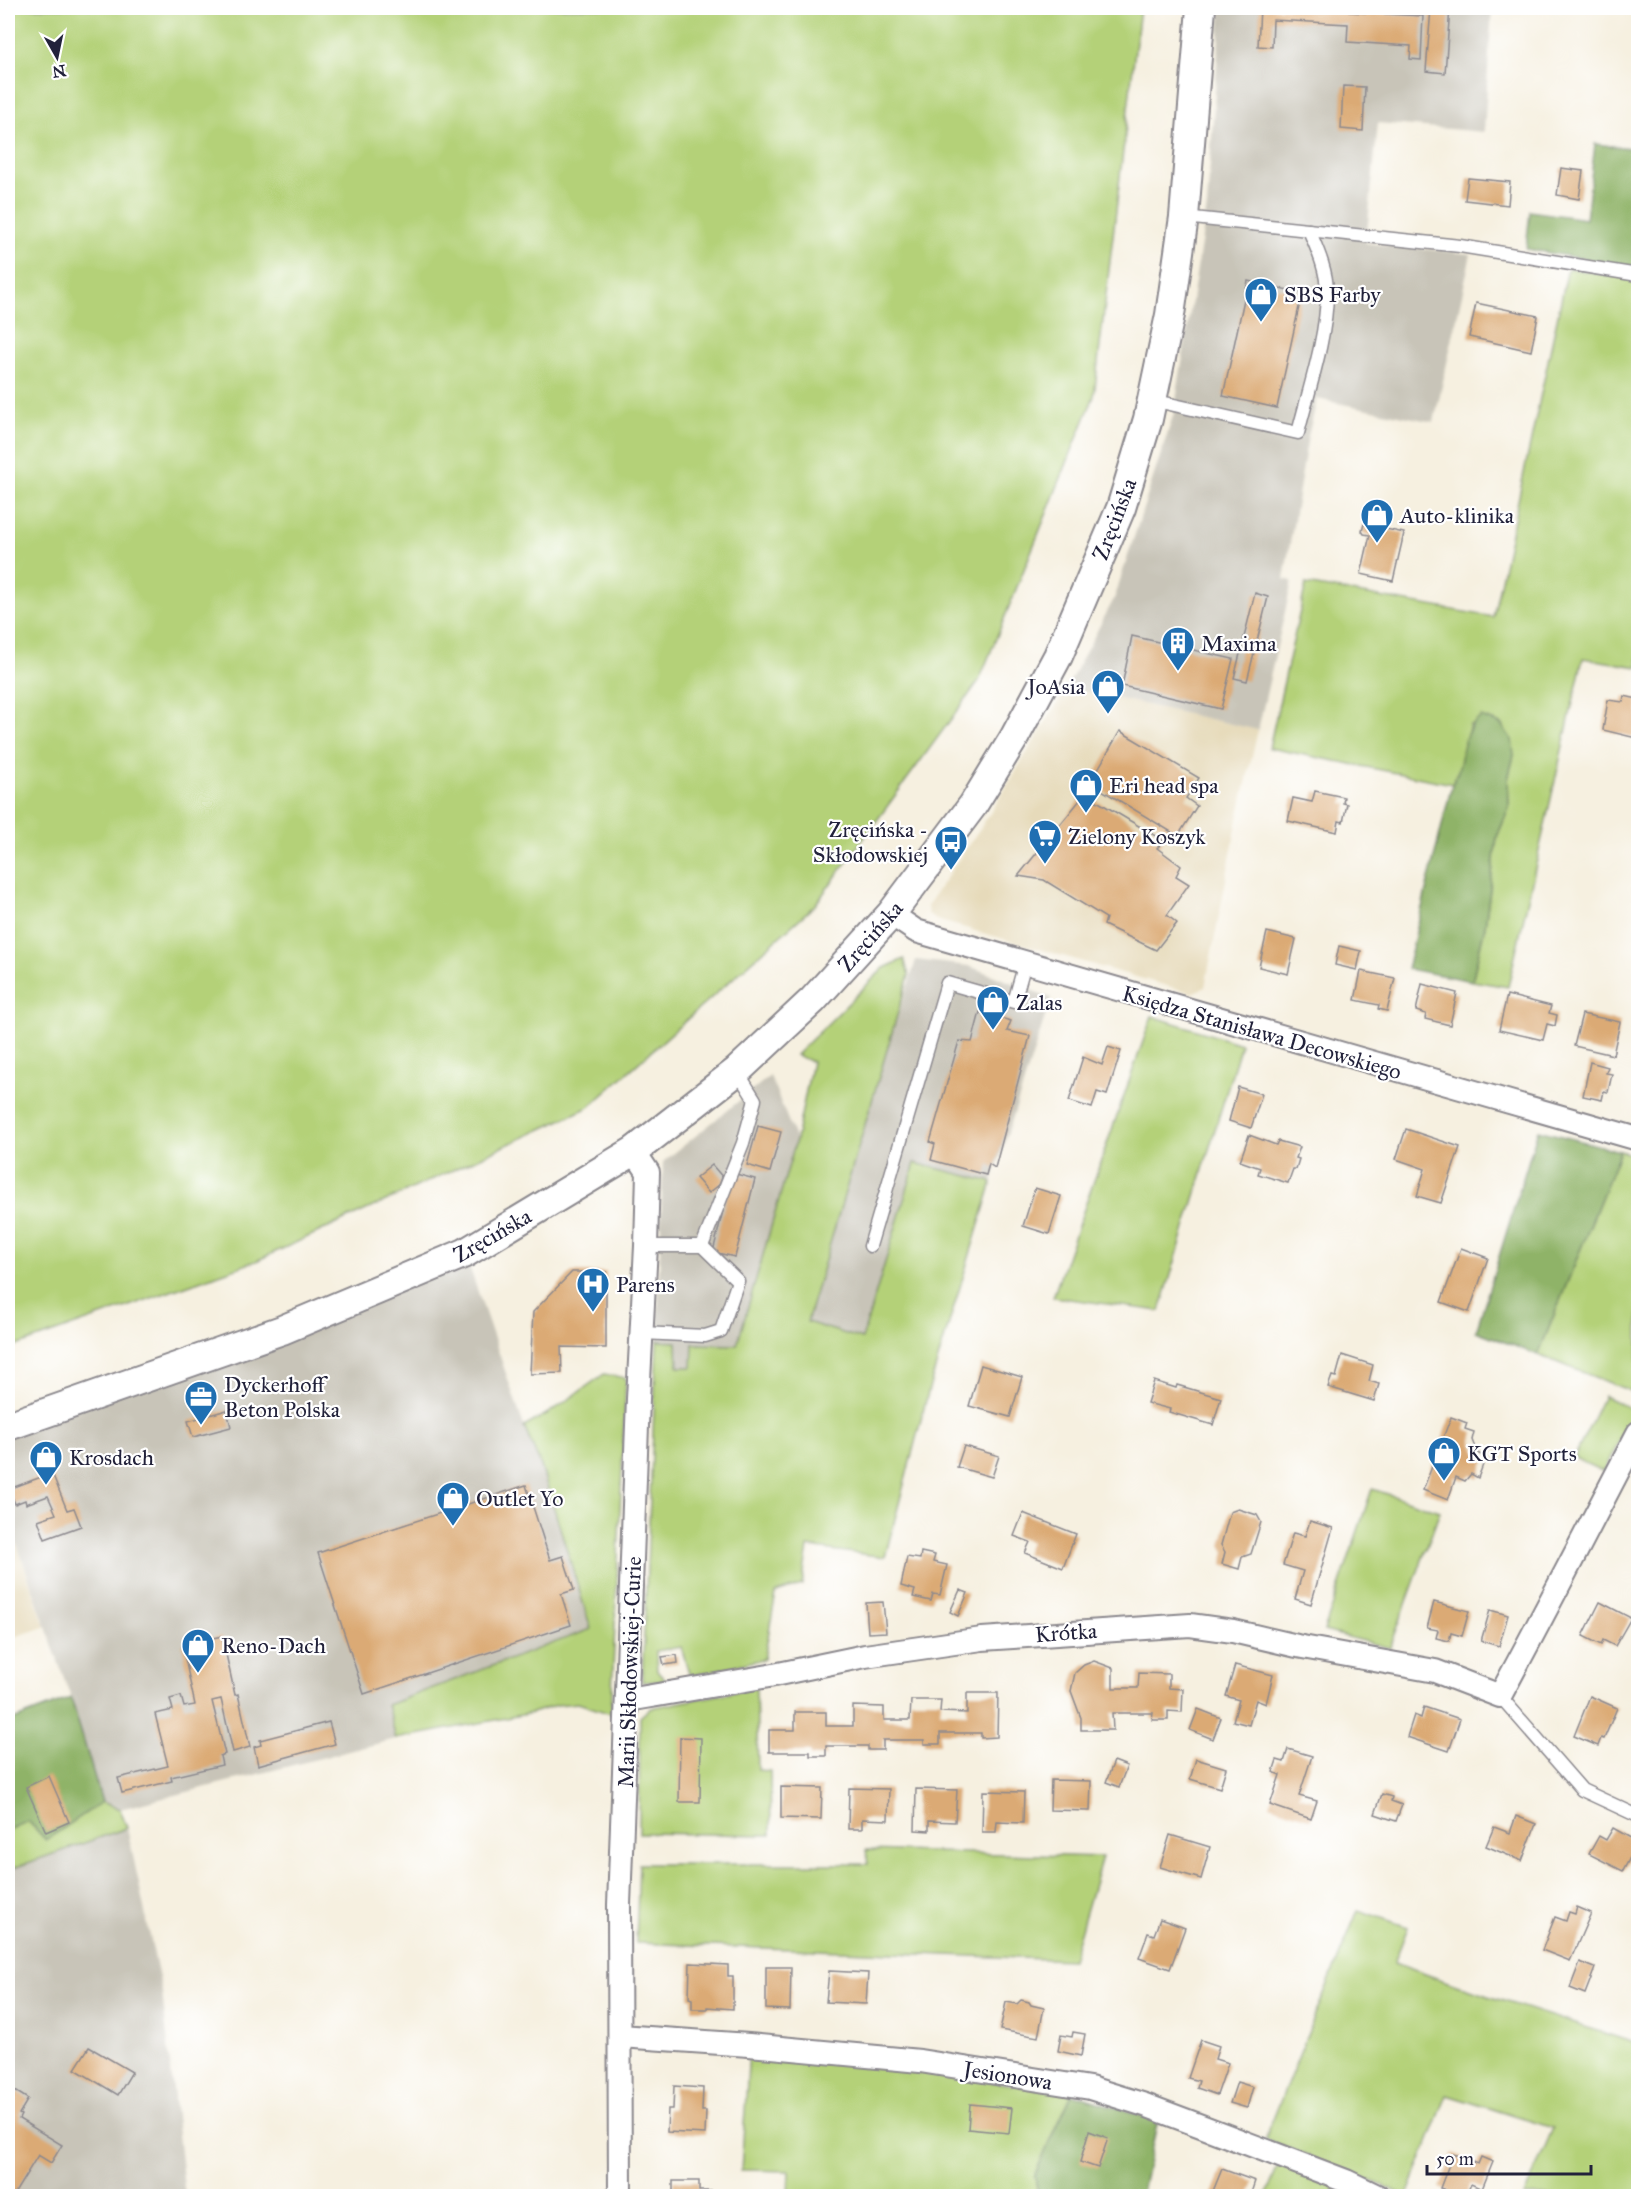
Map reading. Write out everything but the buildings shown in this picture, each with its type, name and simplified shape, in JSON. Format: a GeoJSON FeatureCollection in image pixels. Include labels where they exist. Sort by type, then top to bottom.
{"type":"FeatureCollection","features":[{"type":"Feature","properties":{"kind":"street","name":"Zręcińska"},"geometry":{"type":"LineString","coordinates":[[8,1426],[282,1330],[465,1254],[634,1151],[737,1071],[813,1000],[891,914],[973,805],[1014,738],[1058,656],[1121,508],[1152,400],[1170,315],[1184,217],[1201,8]]}},
{"type":"Feature","properties":{"kind":"street","name":"Księdza Stanisława Decowskiego"},"geometry":{"type":"LineString","coordinates":[[891,914],[916,932],[1638,1139]]}},
{"type":"Feature","properties":{"kind":"street","name":"Marii Skłodowskiej-Curie"},"geometry":{"type":"LineString","coordinates":[[620,2196],[619,1905],[648,1172],[634,1151]]}},
{"type":"Feature","properties":{"kind":"street"},"geometry":{"type":"LineString","coordinates":[[1500,1696],[1572,1563],[1583,1537],[1638,1433]]}},
{"type":"Feature","properties":{"kind":"street","name":"Krótka"},"geometry":{"type":"LineString","coordinates":[[628,1700],[769,1676],[865,1656],[982,1639],[1190,1625],[1233,1631],[1297,1646],[1435,1671],[1500,1696]]}},
{"type":"Feature","properties":{"kind":"street","name":"Jesionowa"},"geometry":{"type":"LineString","coordinates":[[620,2036],[920,2061],[1090,2088],[1145,2105],[1346,2181],[1377,2196]]}},
{"type":"Feature","properties":{"kind":"lane"},"geometry":{"type":"LineString","coordinates":[[1184,217],[1460,246],[1638,275]]}},
{"type":"Feature","properties":{"kind":"lane"},"geometry":{"type":"LineString","coordinates":[[1152,400],[1298,433],[1324,322],[1327,290],[1322,260],[1309,230]]}},
{"type":"Feature","properties":{"kind":"lane"},"geometry":{"type":"LineString","coordinates":[[870,1246],[946,983],[1014,1002],[1025,963]]}},
{"type":"Feature","properties":{"kind":"lane"},"geometry":{"type":"LineString","coordinates":[[702,1246],[743,1143],[755,1100],[737,1071]]}},
{"type":"Feature","properties":{"kind":"lane"},"geometry":{"type":"LineString","coordinates":[[642,1332],[705,1336],[721,1331],[738,1281],[702,1246],[646,1246]]}},
{"type":"Feature","properties":{"kind":"lane"},"geometry":{"type":"LineString","coordinates":[[1500,1696],[1582,1790],[1638,1816]]}},
{"type":"Feature","properties":{"kind":"shaded area"},"geometry":{"type":"Polygon","coordinates":[[[1221,8],[1492,8],[1484,132],[1378,123],[1366,243],[1471,254],[1434,422],[1317,399],[1308,436],[1284,579],[1292,581],[1258,730],[1067,687],[1114,599],[1174,413],[1207,206],[1221,8]]]}},
{"type":"Feature","properties":{"kind":"shaded area"},"geometry":{"type":"Polygon","coordinates":[[[1067,687],[1258,730],[1205,987],[1192,993],[934,919],[928,913],[927,906],[989,815],[1067,687]]]}},
{"type":"Feature","properties":{"kind":"shaded area"},"geometry":{"type":"Polygon","coordinates":[[[916,960],[969,966],[1051,998],[992,1182],[915,1163],[862,1339],[807,1322],[872,1098],[916,960]]]}},
{"type":"Feature","properties":{"kind":"shaded area"},"geometry":{"type":"Polygon","coordinates":[[[770,1076],[796,1140],[737,1346],[693,1344],[692,1368],[678,1367],[677,1342],[657,1341],[663,1162],[770,1076]]]}},
{"type":"Feature","properties":{"kind":"shaded area"},"geometry":{"type":"Polygon","coordinates":[[[465,1254],[528,1438],[541,1466],[591,1629],[387,1705],[396,1739],[120,1809],[102,1802],[71,1698],[8,1519],[8,1426],[465,1254]]]}},
{"type":"Feature","properties":{"kind":"shaded area"},"geometry":{"type":"Polygon","coordinates":[[[8,1519],[45,1627],[8,1639],[8,1519]]]}},
{"type":"Feature","properties":{"kind":"shaded area"},"geometry":{"type":"Polygon","coordinates":[[[127,1828],[162,1992],[185,2196],[8,2196],[8,1870],[127,1828]]]}},
{"type":"Feature","properties":{"kind":"green space"},"geometry":{"type":"Polygon","coordinates":[[[8,8],[1140,8],[1094,396],[979,681],[815,905],[589,1107],[256,1261],[8,1349],[8,8]]]}},
{"type":"Feature","properties":{"kind":"green space"},"geometry":{"type":"Polygon","coordinates":[[[1595,144],[1638,149],[1638,268],[1526,249],[1530,211],[1586,219],[1595,144]]]}},
{"type":"Feature","properties":{"kind":"green space"},"geometry":{"type":"Polygon","coordinates":[[[1568,268],[1638,280],[1638,667],[1583,658],[1508,987],[1472,981],[1485,926],[1497,837],[1509,808],[1508,779],[1514,755],[1470,725],[1461,764],[1452,784],[1269,748],[1306,584],[1493,617],[1568,268]]]}},
{"type":"Feature","properties":{"kind":"green space"},"geometry":{"type":"Polygon","coordinates":[[[1481,717],[1501,724],[1512,740],[1514,755],[1508,779],[1509,808],[1497,837],[1485,926],[1472,981],[1407,969],[1452,784],[1457,775],[1468,732],[1481,717]]]}},
{"type":"Feature","properties":{"kind":"green space"},"geometry":{"type":"Polygon","coordinates":[[[904,959],[909,975],[807,1322],[862,1339],[915,1163],[992,1182],[929,1389],[885,1557],[808,1547],[802,1585],[776,1593],[764,1659],[690,1676],[681,1647],[656,1651],[657,1671],[666,1681],[642,1682],[657,1341],[677,1342],[678,1367],[692,1367],[693,1344],[737,1345],[796,1140],[812,1062],[796,1055],[884,968],[904,959]]]}},
{"type":"Feature","properties":{"kind":"green space"},"geometry":{"type":"Polygon","coordinates":[[[1152,1016],[1241,1044],[1160,1311],[1053,1297],[1152,1016]]]}},
{"type":"Feature","properties":{"kind":"green space"},"geometry":{"type":"Polygon","coordinates":[[[1538,1130],[1620,1151],[1538,1355],[1476,1331],[1538,1130]]]}},
{"type":"Feature","properties":{"kind":"green space"},"geometry":{"type":"Polygon","coordinates":[[[1620,1151],[1638,1156],[1638,1394],[1538,1355],[1620,1151]]]}},
{"type":"Feature","properties":{"kind":"green space"},"geometry":{"type":"Polygon","coordinates":[[[604,1374],[626,1378],[611,1714],[578,1703],[557,1705],[532,1713],[396,1739],[387,1705],[591,1629],[541,1466],[524,1427],[555,1409],[604,1374]]]}},
{"type":"Feature","properties":{"kind":"green space"},"geometry":{"type":"Polygon","coordinates":[[[1604,1396],[1634,1410],[1604,1472],[1574,1458],[1604,1396]]]}},
{"type":"Feature","properties":{"kind":"green space"},"geometry":{"type":"Polygon","coordinates":[[[1372,1489],[1440,1511],[1390,1648],[1324,1631],[1372,1489]]]}},
{"type":"Feature","properties":{"kind":"green space"},"geometry":{"type":"Polygon","coordinates":[[[756,1688],[758,1770],[770,1771],[771,1835],[639,1833],[640,1717],[650,1708],[756,1688]]]}},
{"type":"Feature","properties":{"kind":"green space"},"geometry":{"type":"Polygon","coordinates":[[[71,1698],[102,1802],[46,1840],[28,1821],[8,1830],[8,1722],[71,1698]]]}},
{"type":"Feature","properties":{"kind":"green space"},"geometry":{"type":"Polygon","coordinates":[[[102,1802],[120,1809],[127,1828],[8,1870],[8,1830],[28,1821],[46,1840],[102,1802]]]}},
{"type":"Feature","properties":{"kind":"green space"},"geometry":{"type":"Polygon","coordinates":[[[866,1850],[1102,1857],[1072,1960],[636,1943],[639,1864],[868,1864],[866,1850]]]}},
{"type":"Feature","properties":{"kind":"green space"},"geometry":{"type":"Polygon","coordinates":[[[1358,1910],[1408,1927],[1394,1963],[1638,2044],[1638,2196],[1524,2196],[1553,2128],[1447,2095],[1407,2196],[1402,2196],[1386,2187],[1265,2139],[1358,1910]]]}},
{"type":"Feature","properties":{"kind":"green space"},"geometry":{"type":"Polygon","coordinates":[[[749,2052],[915,2070],[1072,2094],[1035,2174],[1038,2196],[788,2196],[789,2171],[741,2170],[749,2052]]]}},
{"type":"Feature","properties":{"kind":"green space"},"geometry":{"type":"Polygon","coordinates":[[[1072,2094],[1158,2120],[1141,2196],[1038,2196],[1035,2174],[1072,2094]]]}},
{"type":"Feature","properties":{"kind":"green space"},"geometry":{"type":"Polygon","coordinates":[[[1279,2164],[1357,2196],[1266,2196],[1279,2164]]]}},
{"type":"Feature","properties":{"kind":"place","name":"SBS Farby"},"geometry":{"type":"Point","coordinates":[1261,323]}},
{"type":"Feature","properties":{"kind":"place","name":"Auto-klinika"},"geometry":{"type":"Point","coordinates":[1377,544]}},
{"type":"Feature","properties":{"kind":"place","name":"Maxima"},"geometry":{"type":"Point","coordinates":[1178,672]}},
{"type":"Feature","properties":{"kind":"place","name":"JoAsia"},"geometry":{"type":"Point","coordinates":[1108,715]}},
{"type":"Feature","properties":{"kind":"place","name":"Eri head spa"},"geometry":{"type":"Point","coordinates":[1086,814]}},
{"type":"Feature","properties":{"kind":"place","name":"Zielony Koszyk"},"geometry":{"type":"Point","coordinates":[1045,865]}},
{"type":"Feature","properties":{"kind":"place","name":"Zręcińska - Skłodowskiej"},"geometry":{"type":"Point","coordinates":[951,871]}},
{"type":"Feature","properties":{"kind":"place","name":"Zalas"},"geometry":{"type":"Point","coordinates":[993,1031]}},
{"type":"Feature","properties":{"kind":"place","name":"Parens"},"geometry":{"type":"Point","coordinates":[593,1313]}},
{"type":"Feature","properties":{"kind":"place","name":"Dyckerhoff Beton Polska"},"geometry":{"type":"Point","coordinates":[201,1426]}},
{"type":"Feature","properties":{"kind":"place","name":"KGT Sports"},"geometry":{"type":"Point","coordinates":[1444,1482]}},
{"type":"Feature","properties":{"kind":"place","name":"Krosdach"},"geometry":{"type":"Point","coordinates":[46,1486]}},
{"type":"Feature","properties":{"kind":"place","name":"Outlet Yo"},"geometry":{"type":"Point","coordinates":[453,1527]}},
{"type":"Feature","properties":{"kind":"place","name":"Reno-Dach"},"geometry":{"type":"Point","coordinates":[198,1674]}}]}
